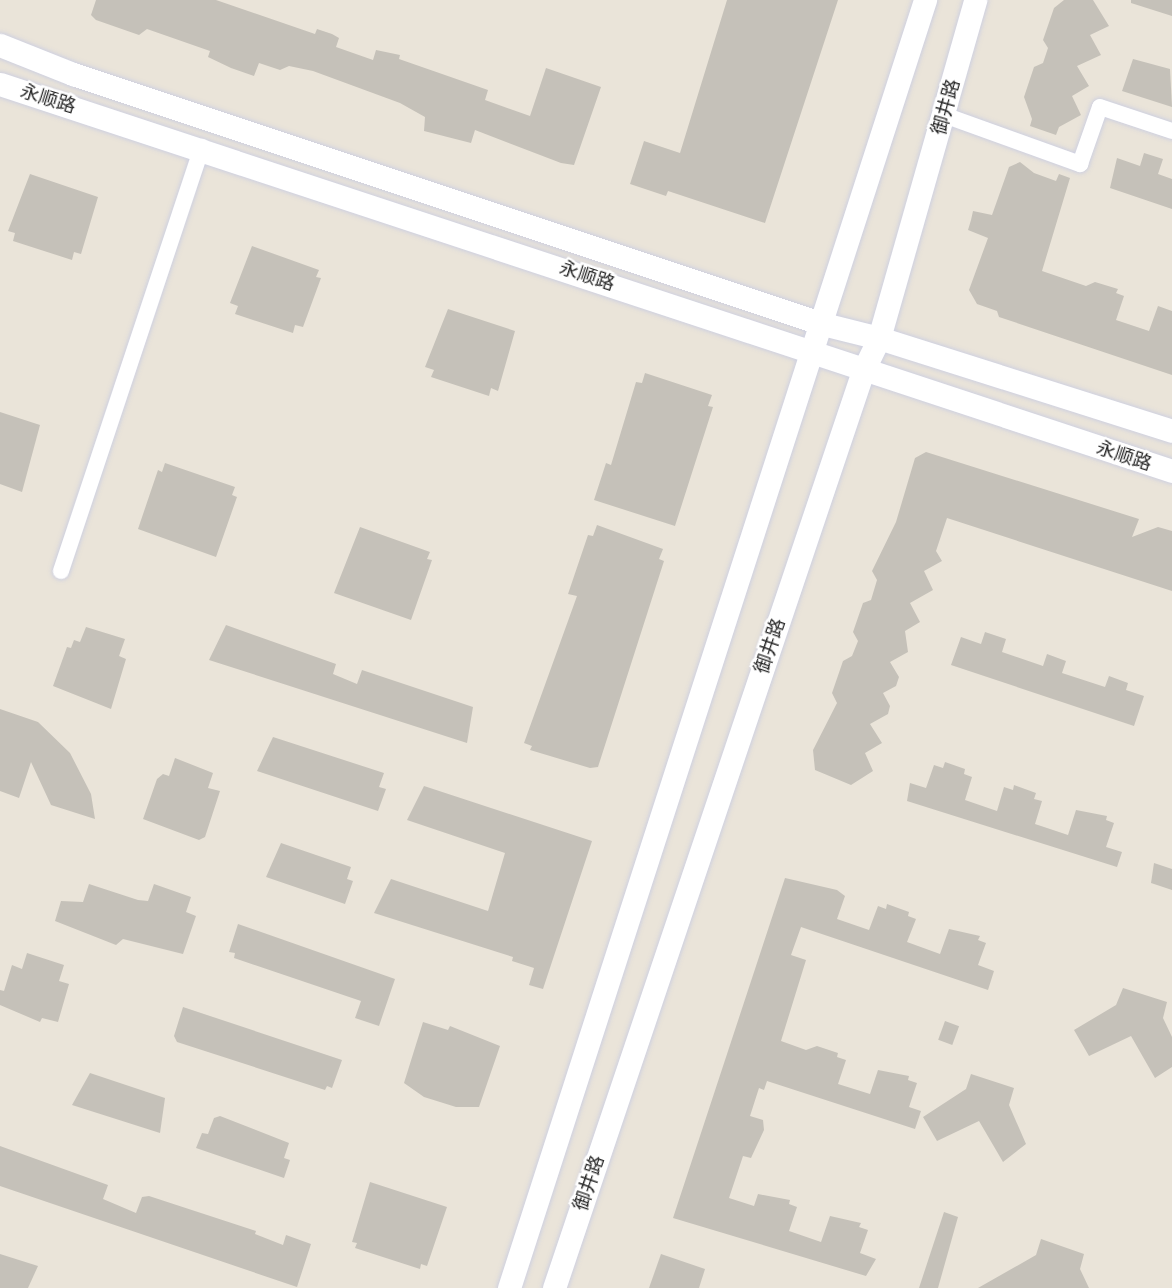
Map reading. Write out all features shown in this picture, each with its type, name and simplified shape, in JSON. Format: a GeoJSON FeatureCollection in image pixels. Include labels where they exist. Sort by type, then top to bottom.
{"type":"FeatureCollection","features":[{"type":"Feature","properties":{"kind":"street"},"geometry":{"type":"LineString","coordinates":[[509,1288],[811,351],[823,324],[925,0]]}},
{"type":"Feature","properties":{"kind":"street","name":"御井路"},"geometry":{"type":"LineString","coordinates":[[554,1288],[863,372],[879,338],[975,0]]}},
{"type":"Feature","properties":{"kind":"street","name":"永顺路"},"geometry":{"type":"LineString","coordinates":[[0,45],[823,324],[879,338],[1172,431]]}},
{"type":"Feature","properties":{"kind":"street","name":"永顺路"},"geometry":{"type":"LineString","coordinates":[[0,84],[202,147],[811,351],[863,372],[1172,471]]}},
{"type":"Feature","properties":{"kind":"street"},"geometry":{"type":"LineString","coordinates":[[944,115],[1080,164],[1100,107],[1172,131]]}},
{"type":"Feature","properties":{"kind":"street"},"geometry":{"type":"LineString","coordinates":[[61,571],[202,147]]}},
{"type":"Feature","properties":{"kind":"building"},"geometry":{"type":"Polygon","coordinates":[[[96,0],[216,0],[315,34],[317,29],[332,34],[339,38],[336,47],[373,60],[376,50],[400,55],[399,59],[488,90],[485,100],[530,116],[546,68],[601,87],[574,165],[561,163],[475,130],[471,143],[424,131],[425,117],[400,103],[313,71],[289,66],[280,70],[259,63],[254,76],[231,68],[208,57],[210,51],[147,29],[139,35],[96,20],[91,15],[96,0]]]}},
{"type":"Feature","properties":{"kind":"building"},"geometry":{"type":"Polygon","coordinates":[[[727,0],[838,0],[765,223],[668,191],[666,196],[630,184],[644,141],[680,153],[727,0]]]}},
{"type":"Feature","properties":{"kind":"building"},"geometry":{"type":"Polygon","coordinates":[[[1064,0],[1093,0],[1109,26],[1090,35],[1101,55],[1077,66],[1089,86],[1072,96],[1081,115],[1059,127],[1056,135],[1030,126],[1032,119],[1024,97],[1034,67],[1043,63],[1048,48],[1043,40],[1054,8],[1064,0]]]}},
{"type":"Feature","properties":{"kind":"building"},"geometry":{"type":"Polygon","coordinates":[[[1131,0],[1172,0],[1172,16],[1131,3],[1131,0]]]}},
{"type":"Feature","properties":{"kind":"building"},"geometry":{"type":"Polygon","coordinates":[[[1133,59],[1170,69],[1172,107],[1122,91],[1133,59]]]}},
{"type":"Feature","properties":{"kind":"building"},"geometry":{"type":"Polygon","coordinates":[[[1144,153],[1163,159],[1158,174],[1172,179],[1172,209],[1110,188],[1117,158],[1140,166],[1144,153]]]}},
{"type":"Feature","properties":{"kind":"building"},"geometry":{"type":"Polygon","coordinates":[[[1020,162],[1034,173],[1056,181],[1059,174],[1070,178],[1042,271],[1086,286],[1095,282],[1118,289],[1116,293],[1124,296],[1116,320],[1149,331],[1158,306],[1172,311],[1172,375],[999,317],[997,311],[977,304],[969,290],[988,238],[968,230],[973,211],[992,215],[1009,167],[1020,162]]]}},
{"type":"Feature","properties":{"kind":"building"},"geometry":{"type":"Polygon","coordinates":[[[30,174],[98,197],[81,254],[74,252],[72,260],[13,241],[15,233],[8,231],[30,174]]]}},
{"type":"Feature","properties":{"kind":"building"},"geometry":{"type":"Polygon","coordinates":[[[252,246],[319,270],[316,277],[321,278],[303,327],[295,325],[293,333],[235,314],[238,306],[230,303],[252,246]]]}},
{"type":"Feature","properties":{"kind":"building"},"geometry":{"type":"Polygon","coordinates":[[[448,309],[515,331],[498,391],[491,388],[489,396],[431,377],[434,370],[425,367],[448,309]]]}},
{"type":"Feature","properties":{"kind":"building"},"geometry":{"type":"Polygon","coordinates":[[[645,373],[712,395],[708,406],[713,407],[675,526],[594,500],[606,463],[611,465],[636,382],[642,383],[645,373]]]}},
{"type":"Feature","properties":{"kind":"building"},"geometry":{"type":"Polygon","coordinates":[[[0,412],[40,425],[22,492],[0,484],[0,412]]]}},
{"type":"Feature","properties":{"kind":"building"},"geometry":{"type":"Polygon","coordinates":[[[926,452],[1139,519],[1132,537],[1158,527],[1172,531],[1172,591],[947,518],[936,551],[942,561],[924,571],[933,590],[910,603],[920,622],[905,631],[908,652],[890,662],[899,677],[896,686],[883,693],[890,706],[888,714],[870,724],[882,743],[865,753],[873,771],[851,785],[815,770],[813,750],[837,703],[832,693],[843,661],[852,656],[858,641],[853,632],[863,603],[871,600],[877,580],[872,571],[896,522],[915,458],[926,452]]]}},
{"type":"Feature","properties":{"kind":"building"},"geometry":{"type":"Polygon","coordinates":[[[165,463],[235,487],[232,495],[237,497],[216,557],[138,529],[158,470],[162,472],[165,463]]]}},
{"type":"Feature","properties":{"kind":"building"},"geometry":{"type":"Polygon","coordinates":[[[597,525],[663,549],[659,559],[664,561],[598,767],[590,768],[530,750],[532,746],[524,743],[577,596],[568,594],[588,535],[593,536],[597,525]]]}},
{"type":"Feature","properties":{"kind":"building"},"geometry":{"type":"Polygon","coordinates":[[[360,527],[430,552],[427,559],[432,560],[411,620],[334,593],[360,527]]]}},
{"type":"Feature","properties":{"kind":"building"},"geometry":{"type":"Polygon","coordinates":[[[226,625],[336,664],[333,674],[357,684],[362,670],[473,707],[467,743],[209,660],[226,625]]]}},
{"type":"Feature","properties":{"kind":"building"},"geometry":{"type":"Polygon","coordinates":[[[86,627],[125,639],[119,656],[126,659],[111,709],[53,686],[67,647],[71,648],[74,640],[80,642],[86,627]]]}},
{"type":"Feature","properties":{"kind":"building"},"geometry":{"type":"Polygon","coordinates":[[[985,632],[1006,639],[1002,652],[1043,666],[1047,654],[1066,661],[1062,673],[1105,687],[1109,676],[1128,683],[1126,690],[1144,696],[1134,726],[951,665],[961,637],[981,644],[985,632]]]}},
{"type":"Feature","properties":{"kind":"building"},"geometry":{"type":"Polygon","coordinates":[[[0,709],[38,722],[70,753],[91,794],[95,819],[51,805],[31,762],[19,798],[0,791],[0,709]]]}},
{"type":"Feature","properties":{"kind":"building"},"geometry":{"type":"Polygon","coordinates":[[[273,737],[384,773],[379,787],[386,789],[378,811],[257,771],[273,737]]]}},
{"type":"Feature","properties":{"kind":"building"},"geometry":{"type":"Polygon","coordinates":[[[175,758],[213,773],[208,788],[220,791],[205,837],[199,840],[143,819],[157,779],[163,774],[169,776],[175,758]]]}},
{"type":"Feature","properties":{"kind":"building"},"geometry":{"type":"Polygon","coordinates":[[[945,762],[965,769],[964,774],[972,777],[965,800],[997,811],[1004,787],[1013,790],[1014,785],[1036,793],[1034,799],[1042,801],[1035,824],[1068,835],[1076,810],[1107,816],[1106,820],[1114,823],[1106,847],[1122,852],[1117,867],[907,801],[910,783],[926,788],[934,765],[943,768],[945,762]]]}},
{"type":"Feature","properties":{"kind":"building"},"geometry":{"type":"Polygon","coordinates":[[[424,786],[592,841],[543,989],[529,985],[534,968],[512,961],[513,957],[374,913],[391,879],[488,911],[505,853],[407,820],[424,786]]]}},
{"type":"Feature","properties":{"kind":"building"},"geometry":{"type":"Polygon","coordinates":[[[281,843],[351,867],[347,879],[353,881],[345,904],[266,877],[281,843]]]}},
{"type":"Feature","properties":{"kind":"building"},"geometry":{"type":"Polygon","coordinates":[[[1154,863],[1172,869],[1172,890],[1151,883],[1154,863]]]}},
{"type":"Feature","properties":{"kind":"building"},"geometry":{"type":"Polygon","coordinates":[[[785,878],[837,890],[845,896],[837,919],[869,930],[878,906],[886,909],[887,904],[909,912],[908,916],[916,919],[907,942],[940,954],[949,929],[980,936],[978,940],[986,943],[978,965],[994,971],[988,990],[801,927],[791,955],[806,960],[781,1041],[806,1050],[817,1046],[838,1053],[837,1057],[846,1060],[838,1084],[870,1094],[878,1070],[909,1076],[908,1080],[917,1083],[909,1107],[921,1111],[915,1129],[767,1081],[764,1090],[759,1088],[750,1116],[763,1120],[764,1130],[751,1158],[743,1156],[729,1198],[754,1206],[758,1194],[790,1200],[789,1204],[797,1207],[789,1231],[821,1242],[830,1216],[861,1223],[859,1227],[868,1230],[860,1253],[876,1259],[866,1276],[673,1218],[785,878]]]}},
{"type":"Feature","properties":{"kind":"building"},"geometry":{"type":"Polygon","coordinates":[[[89,884],[138,900],[148,901],[154,884],[191,897],[186,912],[196,916],[183,954],[123,939],[116,945],[55,921],[61,901],[83,902],[89,884]]]}},
{"type":"Feature","properties":{"kind":"building"},"geometry":{"type":"Polygon","coordinates":[[[238,924],[395,979],[379,1026],[355,1018],[361,1001],[234,958],[235,953],[229,952],[238,924]]]}},
{"type":"Feature","properties":{"kind":"building"},"geometry":{"type":"Polygon","coordinates":[[[27,953],[64,965],[59,981],[69,984],[58,1022],[42,1018],[40,1022],[0,1005],[0,990],[4,991],[12,965],[22,969],[27,953]]]}},
{"type":"Feature","properties":{"kind":"building"},"geometry":{"type":"Polygon","coordinates":[[[1123,988],[1167,1002],[1163,1018],[1172,1037],[1172,1067],[1155,1078],[1131,1036],[1089,1056],[1074,1030],[1116,1005],[1123,988]]]}},
{"type":"Feature","properties":{"kind":"building"},"geometry":{"type":"Polygon","coordinates":[[[183,1007],[342,1060],[332,1088],[327,1086],[325,1090],[177,1042],[174,1036],[183,1007]]]}},
{"type":"Feature","properties":{"kind":"building"},"geometry":{"type":"Polygon","coordinates":[[[945,1021],[959,1026],[952,1045],[938,1040],[945,1021]]]}},
{"type":"Feature","properties":{"kind":"building"},"geometry":{"type":"Polygon","coordinates":[[[423,1022],[448,1030],[450,1026],[500,1046],[479,1107],[456,1107],[424,1097],[404,1083],[423,1022]]]}},
{"type":"Feature","properties":{"kind":"building"},"geometry":{"type":"Polygon","coordinates":[[[90,1073],[165,1098],[160,1133],[72,1105],[90,1073]]]}},
{"type":"Feature","properties":{"kind":"building"},"geometry":{"type":"Polygon","coordinates":[[[971,1074],[1014,1088],[1009,1105],[1026,1144],[1003,1162],[979,1121],[937,1141],[923,1117],[966,1089],[971,1074]]]}},
{"type":"Feature","properties":{"kind":"building"},"geometry":{"type":"Polygon","coordinates":[[[220,1116],[289,1143],[284,1158],[290,1160],[284,1178],[196,1148],[202,1133],[208,1134],[214,1118],[220,1116]]]}},
{"type":"Feature","properties":{"kind":"building"},"geometry":{"type":"Polygon","coordinates":[[[0,1146],[108,1185],[103,1199],[136,1213],[142,1197],[149,1196],[256,1231],[255,1234],[283,1245],[286,1235],[311,1244],[297,1287],[0,1186],[0,1146]]]}},
{"type":"Feature","properties":{"kind":"building"},"geometry":{"type":"Polygon","coordinates":[[[370,1182],[447,1207],[427,1266],[421,1264],[420,1269],[355,1248],[357,1243],[352,1242],[370,1182]]]}},
{"type":"Feature","properties":{"kind":"building"},"geometry":{"type":"Polygon","coordinates":[[[944,1212],[958,1217],[938,1288],[919,1288],[944,1212]]]}},
{"type":"Feature","properties":{"kind":"building"},"geometry":{"type":"Polygon","coordinates":[[[1041,1239],[1084,1254],[1080,1269],[1089,1288],[978,1288],[1036,1255],[1041,1239]]]}},
{"type":"Feature","properties":{"kind":"building"},"geometry":{"type":"Polygon","coordinates":[[[0,1254],[38,1266],[28,1288],[0,1288],[0,1254]]]}},
{"type":"Feature","properties":{"kind":"building"},"geometry":{"type":"Polygon","coordinates":[[[661,1254],[705,1269],[699,1288],[649,1288],[661,1254]]]}}]}
